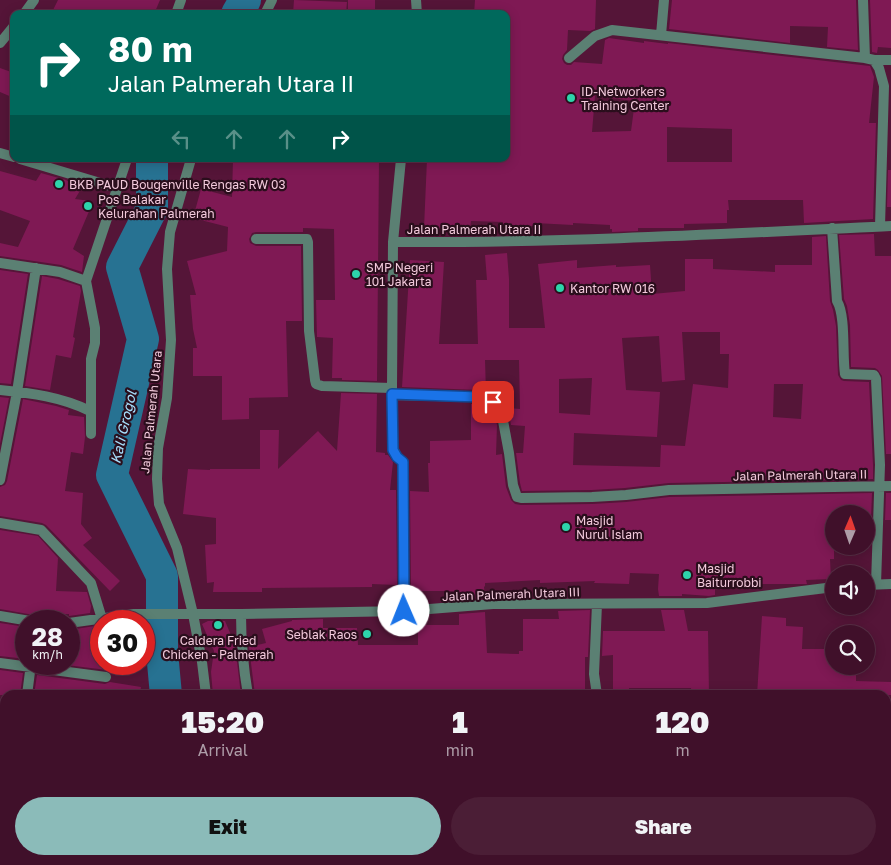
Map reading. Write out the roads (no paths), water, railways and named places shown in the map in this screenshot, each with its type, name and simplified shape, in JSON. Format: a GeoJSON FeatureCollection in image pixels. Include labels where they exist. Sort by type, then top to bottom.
{"type":"FeatureCollection","features":[{"type":"Feature","properties":{"kind":"street"},"geometry":{"type":"LineString","coordinates":[[661,35],[664,0]]}},
{"type":"Feature","properties":{"kind":"street"},"geometry":{"type":"LineString","coordinates":[[863,0],[869,59],[879,68],[884,86],[880,226]]}},
{"type":"Feature","properties":{"kind":"street"},"geometry":{"type":"LineString","coordinates":[[569,58],[595,36],[612,30],[891,60]]}},
{"type":"Feature","properties":{"kind":"street"},"geometry":{"type":"LineString","coordinates":[[0,43],[10,31]]}},
{"type":"Feature","properties":{"kind":"street"},"geometry":{"type":"LineString","coordinates":[[30,162],[117,188]]}},
{"type":"Feature","properties":{"kind":"street"},"geometry":{"type":"LineString","coordinates":[[91,434],[91,359],[95,343],[95,328],[86,280],[126,162]]}},
{"type":"Feature","properties":{"kind":"street","name":"Jalan Palmerah Utara"},"geometry":{"type":"LineString","coordinates":[[190,162],[170,232],[167,268],[171,340],[167,398],[158,448],[156,479],[159,504],[177,548],[193,614],[205,690]]}},
{"type":"Feature","properties":{"kind":"street"},"geometry":{"type":"LineString","coordinates":[[393,242],[401,162]]}},
{"type":"Feature","properties":{"kind":"street","name":"Jalan Palmerah Utara II"},"geometry":{"type":"LineString","coordinates":[[873,565],[879,486],[669,490],[601,497],[521,498],[518,496],[513,485],[510,453],[501,410],[498,405],[479,397],[392,391],[393,242],[632,239],[891,226]]}},
{"type":"Feature","properties":{"kind":"street"},"geometry":{"type":"LineString","coordinates":[[832,228],[837,301],[842,321],[845,374],[874,375],[876,379],[880,457],[879,486],[891,486]]}},
{"type":"Feature","properties":{"kind":"street"},"geometry":{"type":"LineString","coordinates":[[256,240],[302,239],[308,242],[309,331],[316,384],[392,391],[393,450],[403,462],[404,611]]}},
{"type":"Feature","properties":{"kind":"street"},"geometry":{"type":"LineString","coordinates":[[0,262],[60,272],[86,280]]}},
{"type":"Feature","properties":{"kind":"street"},"geometry":{"type":"LineString","coordinates":[[0,480],[17,392],[36,268]]}},
{"type":"Feature","properties":{"kind":"street"},"geometry":{"type":"LineString","coordinates":[[0,390],[53,397],[90,411]]}},
{"type":"Feature","properties":{"kind":"street"},"geometry":{"type":"LineString","coordinates":[[0,523],[41,530],[91,583],[99,610]]}},
{"type":"Feature","properties":{"kind":"street"},"geometry":{"type":"LineString","coordinates":[[875,585],[891,584]]}},
{"type":"Feature","properties":{"kind":"street","name":"Jalan Palmerah Utara III"},"geometry":{"type":"LineString","coordinates":[[155,614],[404,611],[493,604],[707,603],[825,588]]}},
{"type":"Feature","properties":{"kind":"street"},"geometry":{"type":"LineString","coordinates":[[596,604],[594,674],[596,690]]}},
{"type":"Feature","properties":{"kind":"street"},"geometry":{"type":"LineString","coordinates":[[241,614],[241,644],[247,690]]}},
{"type":"Feature","properties":{"kind":"street"},"geometry":{"type":"LineString","coordinates":[[0,616],[15,618]]}},
{"type":"Feature","properties":{"kind":"street"},"geometry":{"type":"LineString","coordinates":[[0,663],[15,664]]}},
{"type":"Feature","properties":{"kind":"street"},"geometry":{"type":"LineString","coordinates":[[80,673],[106,677]]}},
{"type":"Feature","properties":{"kind":"street"},"geometry":{"type":"LineString","coordinates":[[28,690],[30,675]]}},
{"type":"Feature","properties":{"kind":"waterway","name":"Kali Grogol"},"geometry":{"type":"LineString","coordinates":[[239,10],[245,0]]}},
{"type":"Feature","properties":{"kind":"waterway","name":"Kali Grogol"},"geometry":{"type":"LineString","coordinates":[[152,162],[152,208],[122,267],[143,339],[112,475],[162,576],[162,652],[166,690]]}},
{"type":"Feature","properties":{"kind":"place","name":"ID-Networkers Training Center"},"geometry":{"type":"Point","coordinates":[571,98]}},
{"type":"Feature","properties":{"kind":"place","name":"BKB PAUD Bougenville Rengas RW 03"},"geometry":{"type":"Point","coordinates":[59,184]}},
{"type":"Feature","properties":{"kind":"place","name":"Pos Balakar Kelurahan Palmerah"},"geometry":{"type":"Point","coordinates":[88,206]}},
{"type":"Feature","properties":{"kind":"place","name":"SMP Negeri 101 Jakarta"},"geometry":{"type":"Point","coordinates":[356,274]}},
{"type":"Feature","properties":{"kind":"place","name":"Kantor RW 016"},"geometry":{"type":"Point","coordinates":[560,288]}},
{"type":"Feature","properties":{"kind":"place","name":"Masjid Nurul Islam"},"geometry":{"type":"Point","coordinates":[566,527]}},
{"type":"Feature","properties":{"kind":"place","name":"Masjid Baiturrobbi"},"geometry":{"type":"Point","coordinates":[687,575]}},
{"type":"Feature","properties":{"kind":"place","name":"Caldera Fried Chicken - Palmerah"},"geometry":{"type":"Point","coordinates":[218,625]}},
{"type":"Feature","properties":{"kind":"place","name":"Seblak Raos"},"geometry":{"type":"Point","coordinates":[367,634]}}]}
